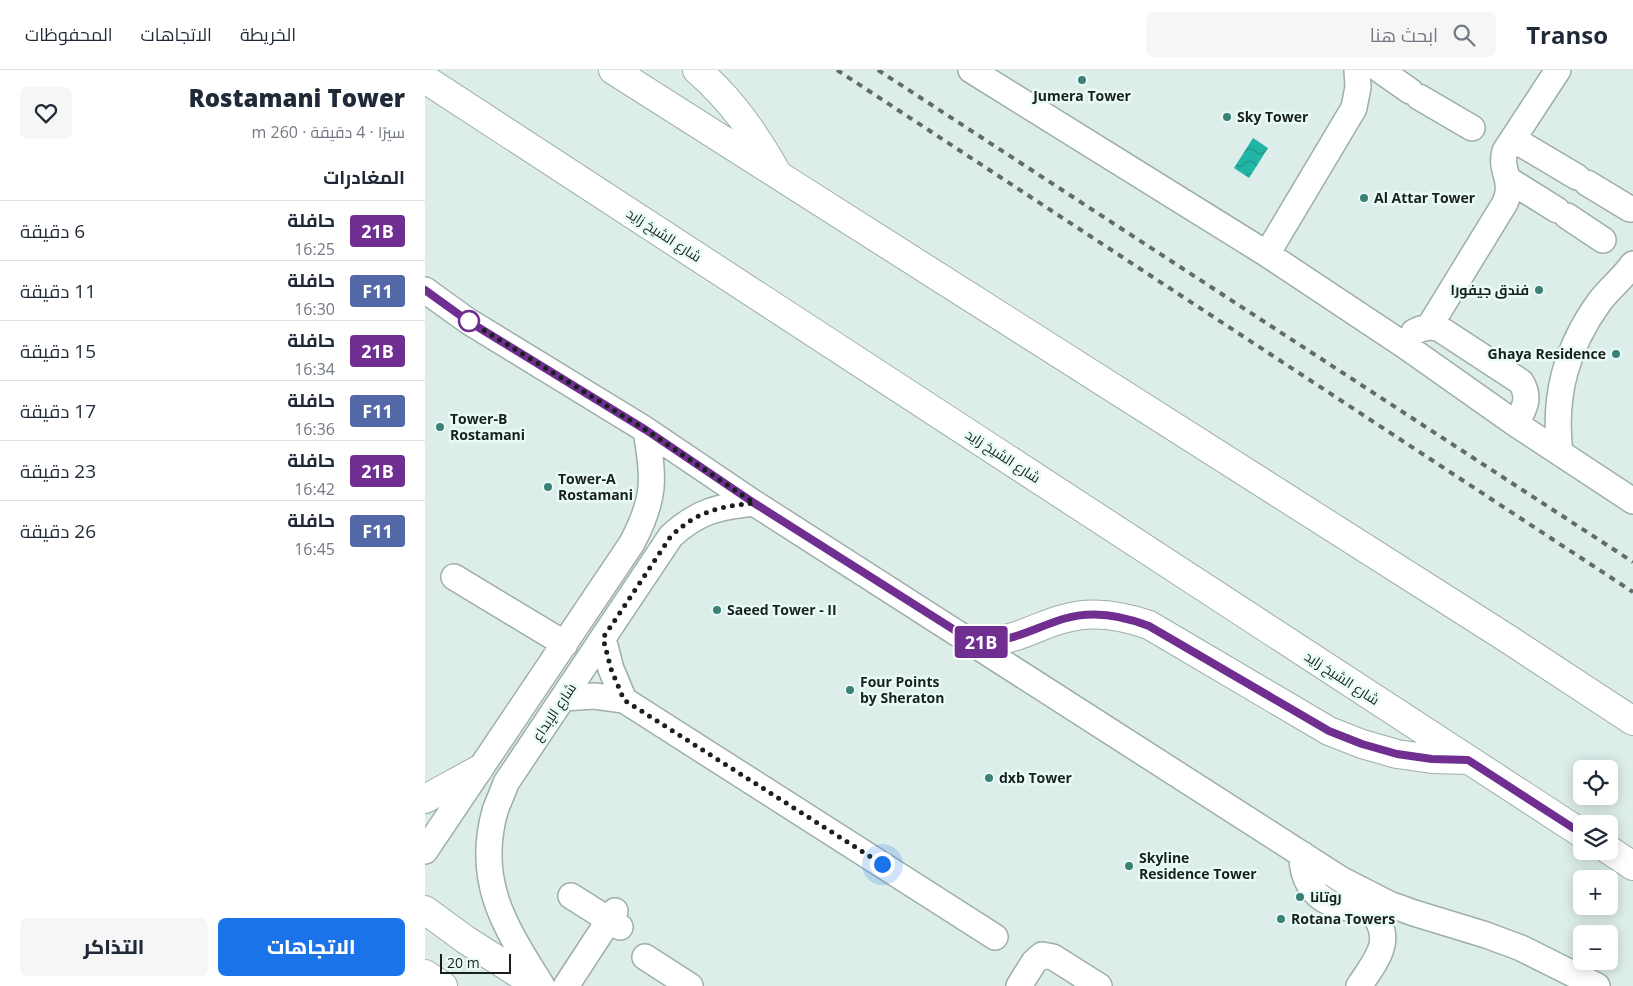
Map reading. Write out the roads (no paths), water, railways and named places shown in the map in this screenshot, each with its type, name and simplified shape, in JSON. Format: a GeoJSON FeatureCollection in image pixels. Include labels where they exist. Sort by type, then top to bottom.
{"type":"FeatureCollection","features":[{"type":"Feature","properties":{"kind":"main road"},"geometry":{"type":"LineString","coordinates":[[613,70],[1497,632],[1633,721]]}},
{"type":"Feature","properties":{"kind":"main road"},"geometry":{"type":"LineString","coordinates":[[697,70],[736,109],[760,142],[779,176]]}},
{"type":"Feature","properties":{"kind":"main road","name":"شارع الشيخ زايد"},"geometry":{"type":"LineString","coordinates":[[425,80],[1573,828]]}},
{"type":"Feature","properties":{"kind":"main road"},"geometry":{"type":"LineString","coordinates":[[975,643],[1005,639],[1064,618],[1085,614],[1107,614],[1129,618],[1149,626],[1329,731],[1362,744],[1397,754],[1432,759],[1468,760]]}},
{"type":"Feature","properties":{"kind":"main road"},"geometry":{"type":"LineString","coordinates":[[425,799],[478,770]]}},
{"type":"Feature","properties":{"kind":"main road"},"geometry":{"type":"LineString","coordinates":[[1618,856],[1633,866]]}},
{"type":"Feature","properties":{"kind":"main road"},"geometry":{"type":"LineString","coordinates":[[426,912],[538,986]]}},
{"type":"Feature","properties":{"kind":"main road"},"geometry":{"type":"LineString","coordinates":[[425,974],[443,986]]}},
{"type":"Feature","properties":{"kind":"street"},"geometry":{"type":"LineString","coordinates":[[1267,254],[1354,108],[1358,87],[1357,70]]}},
{"type":"Feature","properties":{"kind":"street"},"geometry":{"type":"LineString","coordinates":[[1380,70],[1414,94],[1472,128]]}},
{"type":"Feature","properties":{"kind":"street"},"geometry":{"type":"LineString","coordinates":[[1429,327],[1505,203],[1509,180],[1504,167],[1503,159],[1505,152],[1558,70]]}},
{"type":"Feature","properties":{"kind":"street"},"geometry":{"type":"LineString","coordinates":[[977,72],[1267,254],[1404,345],[1516,424],[1633,501]]}},
{"type":"Feature","properties":{"kind":"street"},"geometry":{"type":"LineString","coordinates":[[1513,138],[1630,209]]}},
{"type":"Feature","properties":{"kind":"street"},"geometry":{"type":"LineString","coordinates":[[1509,180],[1603,240]]}},
{"type":"Feature","properties":{"kind":"street"},"geometry":{"type":"LineString","coordinates":[[1560,453],[1557,410],[1561,385],[1568,362],[1577,341],[1601,300],[1633,264]]}},
{"type":"Feature","properties":{"kind":"street"},"geometry":{"type":"LineString","coordinates":[[425,290],[468,321],[646,430],[754,503],[975,643],[1380,906],[1414,913],[1468,929],[1512,945],[1597,986]]}},
{"type":"Feature","properties":{"kind":"street"},"geometry":{"type":"LineString","coordinates":[[1404,345],[1413,333],[1421,328],[1440,329],[1521,382],[1525,388],[1527,400],[1516,424]]}},
{"type":"Feature","properties":{"kind":"street"},"geometry":{"type":"LineString","coordinates":[[425,851],[565,644],[632,543],[643,523],[649,505],[652,486],[651,462],[646,430]]}},
{"type":"Feature","properties":{"kind":"street","name":"شارع الإبداع"},"geometry":{"type":"LineString","coordinates":[[542,986],[503,919],[494,895],[490,870],[490,840],[495,811],[507,783],[671,536],[693,518],[715,508],[754,503]]}},
{"type":"Feature","properties":{"kind":"street"},"geometry":{"type":"LineString","coordinates":[[454,578],[565,644]]}},
{"type":"Feature","properties":{"kind":"street"},"geometry":{"type":"LineString","coordinates":[[603,638],[611,669],[624,700]]}},
{"type":"Feature","properties":{"kind":"street"},"geometry":{"type":"LineString","coordinates":[[563,698],[593,696],[624,700],[995,937]]}},
{"type":"Feature","properties":{"kind":"street"},"geometry":{"type":"LineString","coordinates":[[571,896],[617,920]]}},
{"type":"Feature","properties":{"kind":"street"},"geometry":{"type":"LineString","coordinates":[[1359,986],[1380,955],[1383,946],[1381,926],[1377,917],[1380,906]]}},
{"type":"Feature","properties":{"kind":"street"},"geometry":{"type":"LineString","coordinates":[[567,986],[617,920]]}},
{"type":"Feature","properties":{"kind":"street"},"geometry":{"type":"LineString","coordinates":[[583,986],[617,920]]}},
{"type":"Feature","properties":{"kind":"street"},"geometry":{"type":"LineString","coordinates":[[1019,986],[1037,958],[1048,955],[1099,986]]}},
{"type":"Feature","properties":{"kind":"street"},"geometry":{"type":"LineString","coordinates":[[645,957],[690,986]]}},
{"type":"Feature","properties":{"kind":"water"},"geometry":{"type":"Polygon","coordinates":[[[1253,138],[1268,148],[1249,178],[1234,168],[1253,138]]]}},
{"type":"Feature","properties":{"kind":"railway"},"geometry":{"type":"LineString","coordinates":[[837,70],[1633,592]]}},
{"type":"Feature","properties":{"kind":"railway"},"geometry":{"type":"LineString","coordinates":[[878,70],[1633,562]]}},
{"type":"Feature","properties":{"kind":"place","name":"Jumera Tower"},"geometry":{"type":"Point","coordinates":[1082,80]}},
{"type":"Feature","properties":{"kind":"place","name":"Sky Tower"},"geometry":{"type":"Point","coordinates":[1227,117]}},
{"type":"Feature","properties":{"kind":"place","name":"Al Attar Tower"},"geometry":{"type":"Point","coordinates":[1364,198]}},
{"type":"Feature","properties":{"kind":"place","name":"فندق جيفورا"},"geometry":{"type":"Point","coordinates":[1539,290]}},
{"type":"Feature","properties":{"kind":"place","name":"Ghaya Residence"},"geometry":{"type":"Point","coordinates":[1616,354]}},
{"type":"Feature","properties":{"kind":"place","name":"Tower-B Rostamani"},"geometry":{"type":"Point","coordinates":[440,427]}},
{"type":"Feature","properties":{"kind":"place","name":"Tower-A Rostamani"},"geometry":{"type":"Point","coordinates":[548,487]}},
{"type":"Feature","properties":{"kind":"place","name":"Saeed Tower - II"},"geometry":{"type":"Point","coordinates":[717,610]}},
{"type":"Feature","properties":{"kind":"place","name":"Four Points by Sheraton"},"geometry":{"type":"Point","coordinates":[850,690]}},
{"type":"Feature","properties":{"kind":"place","name":"dxb Tower"},"geometry":{"type":"Point","coordinates":[989,778]}},
{"type":"Feature","properties":{"kind":"place","name":"Skyline Residence Tower"},"geometry":{"type":"Point","coordinates":[1129,866]}},
{"type":"Feature","properties":{"kind":"place","name":"روتانا"},"geometry":{"type":"Point","coordinates":[1300,897]}},
{"type":"Feature","properties":{"kind":"place","name":"Rotana Towers"},"geometry":{"type":"Point","coordinates":[1281,919]}}]}
